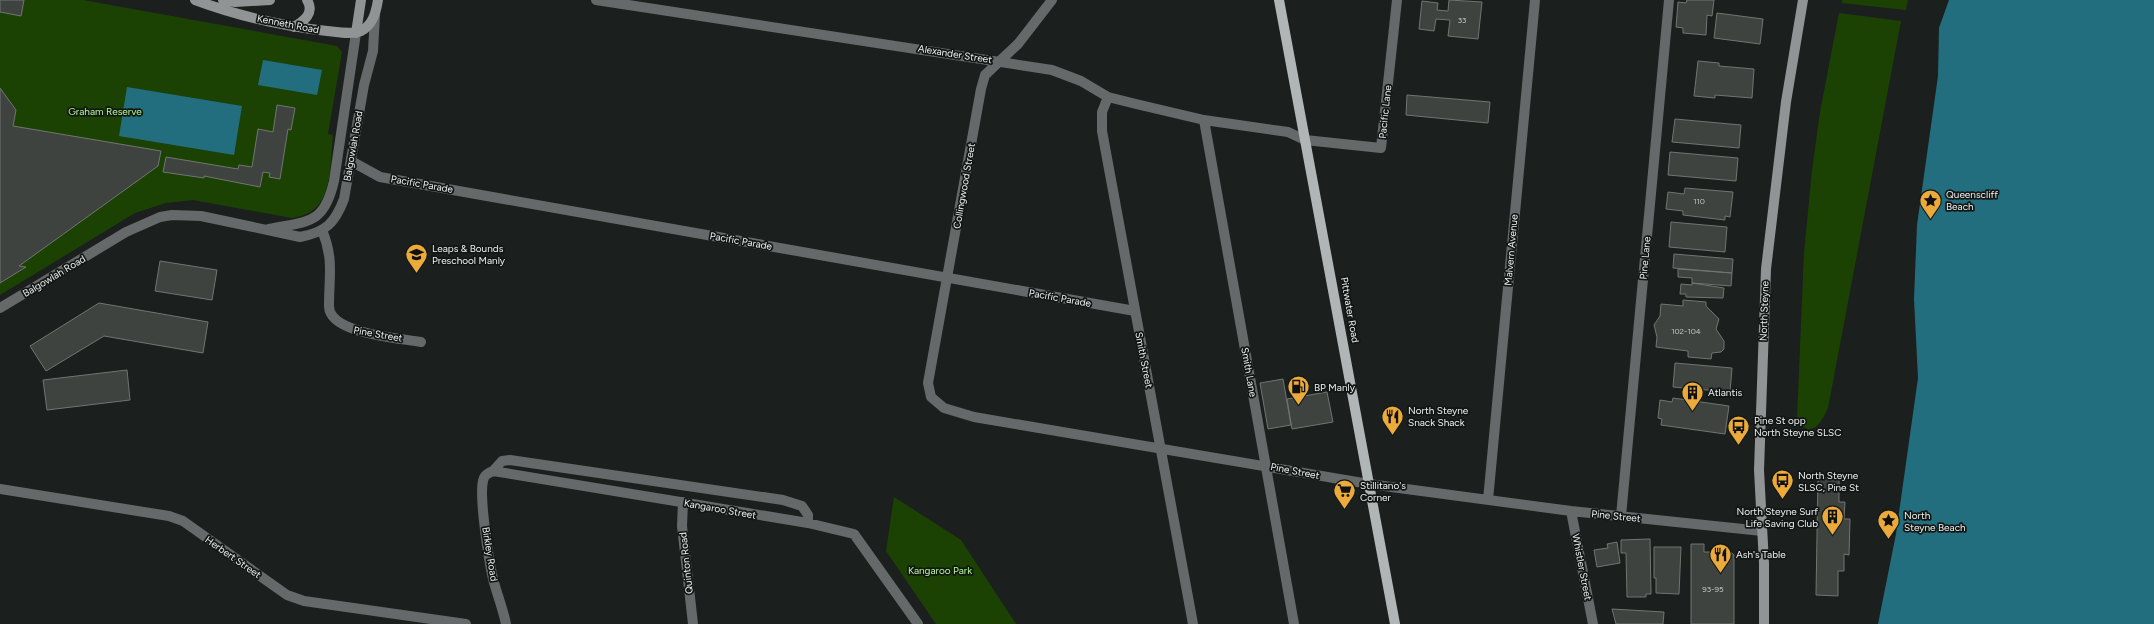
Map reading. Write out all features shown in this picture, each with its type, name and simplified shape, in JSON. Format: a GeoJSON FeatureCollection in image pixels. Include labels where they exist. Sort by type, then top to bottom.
{"type":"FeatureCollection","features":[{"type":"Feature","properties":{"kind":"main road","name":"Kenneth Road"},"geometry":{"type":"LineString","coordinates":[[196,0],[222,10],[294,27],[356,32]]}},
{"type":"Feature","properties":{"kind":"main road","name":"Kenneth Road"},"geometry":{"type":"LineString","coordinates":[[223,0],[236,2],[270,0]]}},
{"type":"Feature","properties":{"kind":"main road"},"geometry":{"type":"LineString","coordinates":[[294,27],[307,19],[310,11],[307,0]]}},
{"type":"Feature","properties":{"kind":"main road","name":"Balgowlah Road"},"geometry":{"type":"LineString","coordinates":[[356,32],[361,0]]}},
{"type":"Feature","properties":{"kind":"main road","name":"Balgowlah Road"},"geometry":{"type":"LineString","coordinates":[[375,15],[378,0]]}},
{"type":"Feature","properties":{"kind":"main road","name":"Pittwater Road"},"geometry":{"type":"LineString","coordinates":[[1279,0],[1395,624]]}},
{"type":"Feature","properties":{"kind":"main road","name":"North Steyne"},"geometry":{"type":"LineString","coordinates":[[1764,624],[1764,563],[1759,470],[1766,269],[1786,102],[1803,0]]}},
{"type":"Feature","properties":{"kind":"main road"},"geometry":{"type":"LineString","coordinates":[[356,32],[368,25],[375,15]]}},
{"type":"Feature","properties":{"kind":"street","name":"Alexander Street"},"geometry":{"type":"LineString","coordinates":[[596,0],[1052,70],[1081,81],[1108,97],[1204,120],[1288,132],[1305,140]]}},
{"type":"Feature","properties":{"kind":"street","name":"Collingwood Street"},"geometry":{"type":"LineString","coordinates":[[931,397],[928,382],[981,89],[985,75],[1018,44],[1052,0]]}},
{"type":"Feature","properties":{"kind":"street","name":"Pacific Lane"},"geometry":{"type":"LineString","coordinates":[[1305,140],[1381,148],[1397,0]]}},
{"type":"Feature","properties":{"kind":"street","name":"Malvern Avenue"},"geometry":{"type":"LineString","coordinates":[[1488,500],[1535,0]]}},
{"type":"Feature","properties":{"kind":"street","name":"Pine Lane"},"geometry":{"type":"LineString","coordinates":[[1621,516],[1669,0]]}},
{"type":"Feature","properties":{"kind":"street","name":"Balgowlah Road"},"geometry":{"type":"LineString","coordinates":[[0,308],[126,232],[160,217],[186,215],[268,229],[289,236],[300,237],[322,230],[330,224],[338,215],[344,199],[364,85],[373,51],[375,15]]}},
{"type":"Feature","properties":{"kind":"street","name":"Balgowlah Road"},"geometry":{"type":"LineString","coordinates":[[268,229],[312,219],[321,213],[328,204],[334,181],[356,32]]}},
{"type":"Feature","properties":{"kind":"street","name":"Smith Street"},"geometry":{"type":"LineString","coordinates":[[1108,97],[1102,112],[1102,131],[1193,624]]}},
{"type":"Feature","properties":{"kind":"street","name":"Smith Lane"},"geometry":{"type":"LineString","coordinates":[[1204,120],[1294,624]]}},
{"type":"Feature","properties":{"kind":"street","name":"Pacific Parade"},"geometry":{"type":"LineString","coordinates":[[350,161],[380,177],[1135,311]]}},
{"type":"Feature","properties":{"kind":"street","name":"Pine Street"},"geometry":{"type":"LineString","coordinates":[[322,230],[328,242],[332,269],[329,308],[336,321],[349,329],[421,342]]}},
{"type":"Feature","properties":{"kind":"street","name":"Pine Street"},"geometry":{"type":"LineString","coordinates":[[931,397],[944,408],[974,417],[1266,465],[1369,484],[1571,511],[1762,531]]}},
{"type":"Feature","properties":{"kind":"street"},"geometry":{"type":"LineString","coordinates":[[493,471],[502,461],[510,460],[775,499],[802,506],[808,515],[808,523]]}},
{"type":"Feature","properties":{"kind":"street","name":"Birkley Road"},"geometry":{"type":"LineString","coordinates":[[493,471],[488,472],[483,482],[488,553],[506,624]]}},
{"type":"Feature","properties":{"kind":"street","name":"Kangaroo Street"},"geometry":{"type":"LineString","coordinates":[[493,471],[808,523],[854,534],[918,624]]}},
{"type":"Feature","properties":{"kind":"street","name":"Herbert Street"},"geometry":{"type":"LineString","coordinates":[[0,489],[170,516],[183,521],[287,595],[304,601],[466,624]]}},
{"type":"Feature","properties":{"kind":"street","name":"Quinton Road"},"geometry":{"type":"LineString","coordinates":[[683,502],[682,526],[693,624]]}},
{"type":"Feature","properties":{"kind":"street","name":"Whistler Street"},"geometry":{"type":"LineString","coordinates":[[1571,511],[1593,624]]}},
{"type":"Feature","properties":{"kind":"green space","name":"Graham Reserve"},"geometry":{"type":"Polygon","coordinates":[[[0,0],[83,0],[337,46],[342,52],[328,134],[333,135],[330,174],[323,198],[316,208],[306,214],[292,218],[193,200],[166,203],[135,213],[0,295],[0,0]]]}},
{"type":"Feature","properties":{"kind":"green space"},"geometry":{"type":"Polygon","coordinates":[[[1842,0],[1908,0],[1906,10],[1842,3],[1842,0]]]}},
{"type":"Feature","properties":{"kind":"green space"},"geometry":{"type":"Polygon","coordinates":[[[1839,13],[1901,21],[1828,408],[1819,424],[1811,429],[1806,428],[1797,419],[1804,253],[1812,170],[1820,112],[1839,13]]]}},
{"type":"Feature","properties":{"kind":"green space","name":"Kangaroo Park"},"geometry":{"type":"Polygon","coordinates":[[[894,497],[961,540],[1016,624],[936,624],[886,551],[894,497]]]}},
{"type":"Feature","properties":{"kind":"water"},"geometry":{"type":"Polygon","coordinates":[[[1949,0],[2154,0],[2154,624],[1878,624],[1896,534],[1918,378],[1914,299],[1917,225],[1938,76],[1939,28],[1949,0]]]}},
{"type":"Feature","properties":{"kind":"water"},"geometry":{"type":"Polygon","coordinates":[[[263,60],[322,70],[317,95],[258,85],[263,60]]]}},
{"type":"Feature","properties":{"kind":"water"},"geometry":{"type":"Polygon","coordinates":[[[127,87],[242,106],[234,155],[119,136],[127,87]]]}},
{"type":"Feature","properties":{"kind":"building"},"geometry":{"type":"Polygon","coordinates":[[[0,0],[24,0],[21,16],[0,12],[0,0]]]}},
{"type":"Feature","properties":{"kind":"building"},"geometry":{"type":"Polygon","coordinates":[[[1449,0],[1482,2],[1478,39],[1448,36],[1450,20],[1436,19],[1434,31],[1419,29],[1422,1],[1438,3],[1437,10],[1448,11],[1449,0]]]}},
{"type":"Feature","properties":{"kind":"building"},"geometry":{"type":"Polygon","coordinates":[[[1687,0],[1714,0],[1712,16],[1707,15],[1706,35],[1683,33],[1683,28],[1676,27],[1678,2],[1686,3],[1687,0]]]}},
{"type":"Feature","properties":{"kind":"building"},"geometry":{"type":"Polygon","coordinates":[[[1717,13],[1763,19],[1760,44],[1714,38],[1717,13]]]}},
{"type":"Feature","properties":{"kind":"building"},"geometry":{"type":"Polygon","coordinates":[[[1698,61],[1719,63],[1719,66],[1754,69],[1752,98],[1715,95],[1715,98],[1694,96],[1698,61]]]}},
{"type":"Feature","properties":{"kind":"building"},"geometry":{"type":"Polygon","coordinates":[[[0,88],[16,110],[13,126],[161,151],[158,166],[19,266],[26,267],[0,283],[0,88]]]}},
{"type":"Feature","properties":{"kind":"building"},"geometry":{"type":"Polygon","coordinates":[[[1407,95],[1490,102],[1488,123],[1406,115],[1407,95]]]}},
{"type":"Feature","properties":{"kind":"building"},"geometry":{"type":"Polygon","coordinates":[[[277,105],[295,108],[291,130],[288,129],[280,179],[269,177],[270,173],[263,172],[260,187],[204,176],[204,178],[163,172],[166,157],[238,169],[239,165],[252,167],[258,129],[273,132],[277,105]]]}},
{"type":"Feature","properties":{"kind":"building"},"geometry":{"type":"Polygon","coordinates":[[[1675,119],[1741,125],[1739,148],[1672,142],[1675,119]]]}},
{"type":"Feature","properties":{"kind":"building"},"geometry":{"type":"Polygon","coordinates":[[[1670,152],[1738,158],[1736,181],[1668,175],[1670,152]]]}},
{"type":"Feature","properties":{"kind":"building"},"geometry":{"type":"Polygon","coordinates":[[[1685,188],[1733,192],[1730,217],[1725,216],[1725,220],[1683,215],[1683,211],[1666,209],[1668,192],[1684,194],[1685,188]]]}},
{"type":"Feature","properties":{"kind":"building"},"geometry":{"type":"Polygon","coordinates":[[[1671,222],[1727,227],[1725,252],[1669,247],[1671,222]]]}},
{"type":"Feature","properties":{"kind":"building"},"geometry":{"type":"Polygon","coordinates":[[[1674,254],[1733,259],[1732,273],[1673,268],[1674,254]]]}},
{"type":"Feature","properties":{"kind":"building"},"geometry":{"type":"Polygon","coordinates":[[[160,261],[217,270],[212,300],[155,291],[160,261]]]}},
{"type":"Feature","properties":{"kind":"building"},"geometry":{"type":"Polygon","coordinates":[[[1678,269],[1732,273],[1731,286],[1692,283],[1692,278],[1678,277],[1678,269]]]}},
{"type":"Feature","properties":{"kind":"building"},"geometry":{"type":"Polygon","coordinates":[[[1692,283],[1724,288],[1723,298],[1686,297],[1686,294],[1680,294],[1681,284],[1692,285],[1692,283]]]}},
{"type":"Feature","properties":{"kind":"building"},"geometry":{"type":"Polygon","coordinates":[[[1683,300],[1706,302],[1706,306],[1719,319],[1716,329],[1724,341],[1724,349],[1721,352],[1712,353],[1711,359],[1688,357],[1688,351],[1656,347],[1657,337],[1654,325],[1660,316],[1661,304],[1683,306],[1683,300]]]}},
{"type":"Feature","properties":{"kind":"building"},"geometry":{"type":"Polygon","coordinates":[[[99,303],[208,322],[203,353],[104,336],[46,371],[30,346],[99,303]]]}},
{"type":"Feature","properties":{"kind":"building"},"geometry":{"type":"Polygon","coordinates":[[[1675,363],[1732,368],[1730,392],[1673,387],[1675,363]]]}},
{"type":"Feature","properties":{"kind":"building"},"geometry":{"type":"Polygon","coordinates":[[[127,370],[130,400],[47,410],[43,380],[127,370]]]}},
{"type":"Feature","properties":{"kind":"building"},"geometry":{"type":"Polygon","coordinates":[[[1283,379],[1291,425],[1268,429],[1260,383],[1283,379]]]}},
{"type":"Feature","properties":{"kind":"building"},"geometry":{"type":"Polygon","coordinates":[[[1327,392],[1333,422],[1292,429],[1287,399],[1327,392]]]}},
{"type":"Feature","properties":{"kind":"building","name":"Atlantis"},"geometry":{"type":"Polygon","coordinates":[[[1673,398],[1729,406],[1725,434],[1661,425],[1662,419],[1658,418],[1660,400],[1672,402],[1673,398]]]}},
{"type":"Feature","properties":{"kind":"building","name":"North Steyne Surf Life Saving Club"},"geometry":{"type":"Polygon","coordinates":[[[1818,477],[1839,478],[1839,502],[1845,502],[1844,519],[1850,519],[1849,555],[1844,554],[1844,571],[1838,571],[1838,596],[1816,595],[1818,477]]]}},
{"type":"Feature","properties":{"kind":"building"},"geometry":{"type":"Polygon","coordinates":[[[1650,539],[1651,594],[1646,594],[1646,597],[1627,597],[1626,553],[1621,553],[1621,540],[1650,539]]]}},
{"type":"Feature","properties":{"kind":"building"},"geometry":{"type":"Polygon","coordinates":[[[1617,542],[1620,563],[1597,567],[1594,550],[1608,548],[1607,544],[1617,542]]]}},
{"type":"Feature","properties":{"kind":"building"},"geometry":{"type":"Polygon","coordinates":[[[1691,544],[1704,544],[1704,552],[1731,552],[1734,555],[1734,624],[1691,624],[1691,544]]]}},
{"type":"Feature","properties":{"kind":"building"},"geometry":{"type":"Polygon","coordinates":[[[1654,547],[1681,547],[1679,594],[1656,593],[1656,578],[1654,578],[1654,547]]]}},
{"type":"Feature","properties":{"kind":"building"},"geometry":{"type":"Polygon","coordinates":[[[1612,609],[1664,612],[1663,624],[1616,624],[1612,609]]]}},
{"type":"Feature","properties":{"kind":"place","name":"Queenscliff Beach"},"geometry":{"type":"Point","coordinates":[1930,220]}},
{"type":"Feature","properties":{"kind":"place","name":"Leaps & Bounds Preschool Manly"},"geometry":{"type":"Point","coordinates":[417,274]}},
{"type":"Feature","properties":{"kind":"place","name":"BP Manly"},"geometry":{"type":"Point","coordinates":[1298,406]}},
{"type":"Feature","properties":{"kind":"place","name":"Atlantis"},"geometry":{"type":"Point","coordinates":[1693,412]}},
{"type":"Feature","properties":{"kind":"place","name":"North Steyne Snack Shack"},"geometry":{"type":"Point","coordinates":[1393,436]}},
{"type":"Feature","properties":{"kind":"place","name":"Pine St opp North Steyne SLSC"},"geometry":{"type":"Point","coordinates":[1739,446]}},
{"type":"Feature","properties":{"kind":"place","name":"North Steyne SLSC, Pine St"},"geometry":{"type":"Point","coordinates":[1782,500]}},
{"type":"Feature","properties":{"kind":"place","name":"Stillitano's Corner"},"geometry":{"type":"Point","coordinates":[1345,510]}},
{"type":"Feature","properties":{"kind":"place","name":"North Steyne Surf Life Saving Club"},"geometry":{"type":"Point","coordinates":[1833,536]}},
{"type":"Feature","properties":{"kind":"place","name":"North Steyne Beach"},"geometry":{"type":"Point","coordinates":[1888,540]}},
{"type":"Feature","properties":{"kind":"place","name":"Ash's Table"},"geometry":{"type":"Point","coordinates":[1721,574]}}]}
